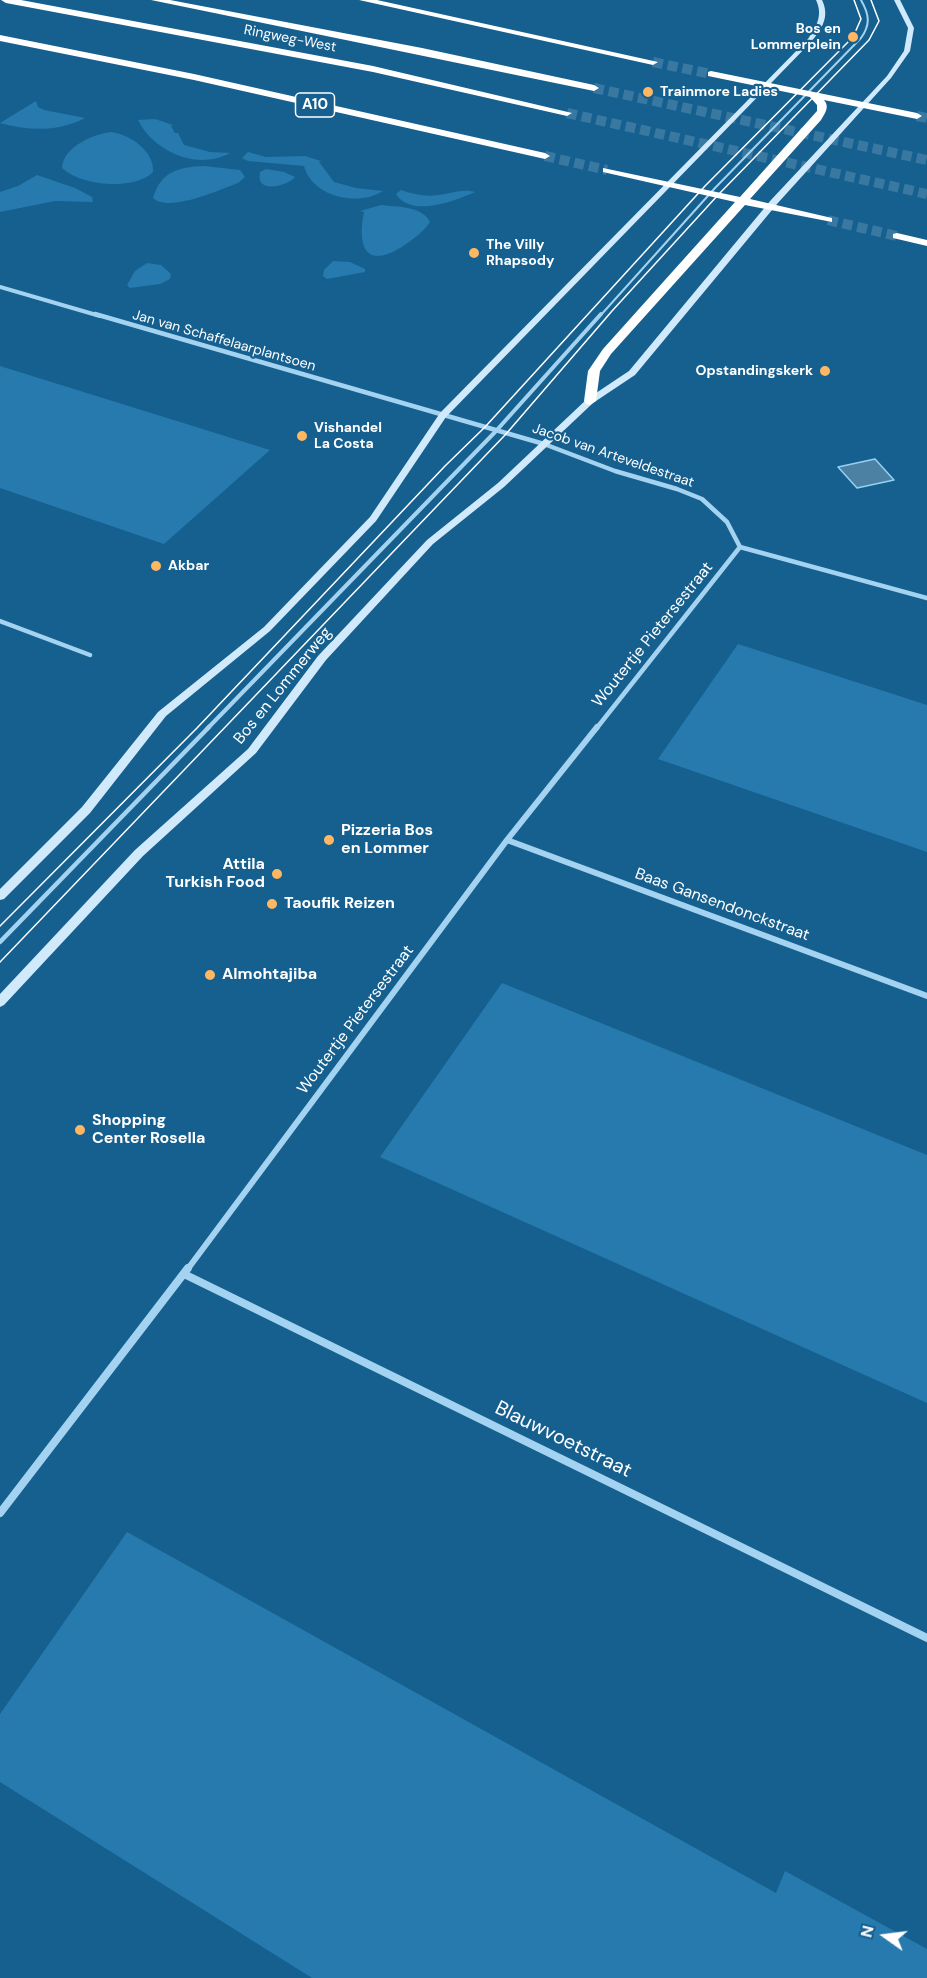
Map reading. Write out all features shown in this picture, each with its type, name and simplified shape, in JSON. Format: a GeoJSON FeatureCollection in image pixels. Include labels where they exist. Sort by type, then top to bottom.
{"type":"FeatureCollection","features":[{"type":"Feature","properties":{"kind":"highway","name":"Ringweg-West"},"geometry":{"type":"LineString","coordinates":[[6,0],[373,69],[567,113]]}},
{"type":"Feature","properties":{"kind":"highway","name":"Ringweg-West"},"geometry":{"type":"LineString","coordinates":[[156,0],[422,51],[594,88]]}},
{"type":"Feature","properties":{"kind":"highway"},"geometry":{"type":"LineString","coordinates":[[364,0],[652,62]]}},
{"type":"Feature","properties":{"kind":"highway","name":"A10"},"geometry":{"type":"LineString","coordinates":[[0,38],[545,156]]}},
{"type":"Feature","properties":{"kind":"highway"},"geometry":{"type":"LineString","coordinates":[[711,74],[917,116]]}},
{"type":"Feature","properties":{"kind":"highway"},"geometry":{"type":"LineString","coordinates":[[590,401],[594,371],[607,352],[822,111],[822,104],[810,95]]}},
{"type":"Feature","properties":{"kind":"highway"},"geometry":{"type":"LineString","coordinates":[[607,170],[828,220]]}},
{"type":"Feature","properties":{"kind":"highway"},"geometry":{"type":"LineString","coordinates":[[897,236],[927,243]]}},
{"type":"Feature","properties":{"kind":"main road"},"geometry":{"type":"LineString","coordinates":[[0,896],[86,810],[162,714],[267,629],[373,519],[443,415],[810,40],[820,26],[824,13],[819,0]]}},
{"type":"Feature","properties":{"kind":"main road"},"geometry":{"type":"LineString","coordinates":[[544,444],[590,401],[632,373],[770,207],[889,77],[907,51],[911,28],[897,0]]}},
{"type":"Feature","properties":{"kind":"main road","name":"Bos en Lommerweg"},"geometry":{"type":"LineString","coordinates":[[0,1002],[139,853],[252,750],[322,658],[430,542],[501,485],[544,444]]}},
{"type":"Feature","properties":{"kind":"street","name":"Jan van Schaffelaarplantsoen"},"geometry":{"type":"LineString","coordinates":[[0,287],[443,415]]}},
{"type":"Feature","properties":{"kind":"street","name":"Jacob van Arteveldestraat"},"geometry":{"type":"LineString","coordinates":[[443,415],[544,444],[615,471],[677,489],[702,499],[727,522],[740,547]]}},
{"type":"Feature","properties":{"kind":"street"},"geometry":{"type":"LineString","coordinates":[[740,547],[927,598]]}},
{"type":"Feature","properties":{"kind":"street","name":"Woutertje Pietersestraat"},"geometry":{"type":"LineString","coordinates":[[0,1514],[184,1274],[507,840],[740,547]]}},
{"type":"Feature","properties":{"kind":"street"},"geometry":{"type":"LineString","coordinates":[[0,621],[90,655]]}},
{"type":"Feature","properties":{"kind":"street","name":"Baas Gansendonckstraat"},"geometry":{"type":"LineString","coordinates":[[507,840],[927,996]]}},
{"type":"Feature","properties":{"kind":"street","name":"Blauwvoetstraat"},"geometry":{"type":"LineString","coordinates":[[184,1274],[927,1638]]}},
{"type":"Feature","properties":{"kind":"lane"},"geometry":{"type":"LineString","coordinates":[[496,431],[710,193],[810,95],[869,28],[870,20],[861,0]]}},
{"type":"Feature","properties":{"kind":"lane","name":"Bos en Lommerweg"},"geometry":{"type":"LineString","coordinates":[[0,942],[496,431]]}},
{"type":"Feature","properties":{"kind":"shaded area"},"geometry":{"type":"Polygon","coordinates":[[[36,101],[38,107],[44,110],[85,118],[64,126],[43,129],[22,128],[0,123],[36,101]]]}},
{"type":"Feature","properties":{"kind":"shaded area"},"geometry":{"type":"Polygon","coordinates":[[[155,119],[173,125],[171,126],[175,133],[178,133],[184,145],[210,152],[230,153],[204,160],[178,155],[155,141],[138,120],[155,119]]]}},
{"type":"Feature","properties":{"kind":"shaded area"},"geometry":{"type":"Polygon","coordinates":[[[111,132],[125,136],[140,145],[150,157],[153,172],[133,182],[108,184],[82,179],[62,168],[73,148],[88,139],[111,132]]]}},
{"type":"Feature","properties":{"kind":"shaded area"},"geometry":{"type":"Polygon","coordinates":[[[248,152],[266,157],[305,156],[321,161],[319,162],[334,182],[356,188],[383,191],[361,198],[337,196],[316,185],[304,166],[248,161],[242,158],[248,152]]]}},
{"type":"Feature","properties":{"kind":"shaded area"},"geometry":{"type":"Polygon","coordinates":[[[204,166],[240,170],[245,177],[238,183],[182,202],[160,202],[153,198],[161,182],[172,172],[204,166]]]}},
{"type":"Feature","properties":{"kind":"shaded area"},"geometry":{"type":"Polygon","coordinates":[[[266,169],[284,172],[295,177],[279,186],[267,186],[260,179],[260,172],[266,169]]]}},
{"type":"Feature","properties":{"kind":"shaded area"},"geometry":{"type":"Polygon","coordinates":[[[37,175],[75,188],[92,197],[93,202],[55,201],[0,212],[0,192],[18,186],[37,175]]]}},
{"type":"Feature","properties":{"kind":"shaded area"},"geometry":{"type":"Polygon","coordinates":[[[401,190],[428,196],[461,191],[475,192],[445,203],[422,206],[403,201],[396,194],[401,190]]]}},
{"type":"Feature","properties":{"kind":"shaded area"},"geometry":{"type":"Polygon","coordinates":[[[381,205],[415,210],[427,217],[430,222],[419,234],[393,252],[374,256],[364,246],[362,226],[364,212],[360,211],[381,205]]]}},
{"type":"Feature","properties":{"kind":"shaded area"},"geometry":{"type":"Polygon","coordinates":[[[333,261],[350,262],[365,269],[365,272],[327,279],[323,276],[324,270],[333,261]]]}},
{"type":"Feature","properties":{"kind":"shaded area"},"geometry":{"type":"Polygon","coordinates":[[[147,263],[161,265],[171,274],[170,279],[160,284],[130,288],[127,285],[135,271],[147,263]]]}},
{"type":"Feature","properties":{"kind":"shaded area"},"geometry":{"type":"Polygon","coordinates":[[[0,366],[270,450],[164,544],[0,488],[0,366]]]}},
{"type":"Feature","properties":{"kind":"shaded area"},"geometry":{"type":"Polygon","coordinates":[[[875,459],[894,480],[857,488],[838,467],[875,459]]]}},
{"type":"Feature","properties":{"kind":"shaded area"},"geometry":{"type":"Polygon","coordinates":[[[738,644],[927,705],[927,852],[658,759],[738,644]]]}},
{"type":"Feature","properties":{"kind":"shaded area"},"geometry":{"type":"Polygon","coordinates":[[[502,983],[927,1155],[927,1403],[380,1157],[502,983]]]}},
{"type":"Feature","properties":{"kind":"shaded area"},"geometry":{"type":"Polygon","coordinates":[[[127,1532],[776,1893],[785,1871],[927,1949],[927,1978],[312,1978],[0,1782],[0,1714],[127,1532]]]}},
{"type":"Feature","properties":{"kind":"tunnel"},"geometry":{"type":"LineString","coordinates":[[653,62],[711,74]]}},
{"type":"Feature","properties":{"kind":"tunnel"},"geometry":{"type":"LineString","coordinates":[[594,88],[927,160]]}},
{"type":"Feature","properties":{"kind":"tunnel"},"geometry":{"type":"LineString","coordinates":[[567,113],[927,194]]}},
{"type":"Feature","properties":{"kind":"tunnel"},"geometry":{"type":"LineString","coordinates":[[917,116],[927,118]]}},
{"type":"Feature","properties":{"kind":"tunnel"},"geometry":{"type":"LineString","coordinates":[[545,156],[607,170]]}},
{"type":"Feature","properties":{"kind":"tunnel"},"geometry":{"type":"LineString","coordinates":[[828,220],[897,236]]}},
{"type":"Feature","properties":{"kind":"tram line"},"geometry":{"type":"LineString","coordinates":[[0,926],[197,728],[445,466],[485,427],[705,186],[853,37],[861,19],[854,0]]}},
{"type":"Feature","properties":{"kind":"tram line"},"geometry":{"type":"LineString","coordinates":[[0,962],[506,434],[612,311],[718,195],[869,40],[879,21],[871,0]]}},
{"type":"Feature","properties":{"kind":"place","name":"Bos en Lommerplein"},"geometry":{"type":"Point","coordinates":[853,37]}},
{"type":"Feature","properties":{"kind":"place","name":"Trainmore Ladies"},"geometry":{"type":"Point","coordinates":[648,92]}},
{"type":"Feature","properties":{"kind":"place","name":"The Villy Rhapsody"},"geometry":{"type":"Point","coordinates":[474,253]}},
{"type":"Feature","properties":{"kind":"place","name":"Opstandingskerk"},"geometry":{"type":"Point","coordinates":[825,371]}},
{"type":"Feature","properties":{"kind":"place","name":"Vishandel La Costa"},"geometry":{"type":"Point","coordinates":[302,436]}},
{"type":"Feature","properties":{"kind":"place","name":"Akbar"},"geometry":{"type":"Point","coordinates":[156,566]}},
{"type":"Feature","properties":{"kind":"place","name":"Pizzeria Bos en Lommer"},"geometry":{"type":"Point","coordinates":[329,840]}},
{"type":"Feature","properties":{"kind":"place","name":"Attila Turkish Food"},"geometry":{"type":"Point","coordinates":[277,874]}},
{"type":"Feature","properties":{"kind":"place","name":"Taoufik Reizen"},"geometry":{"type":"Point","coordinates":[272,904]}},
{"type":"Feature","properties":{"kind":"place","name":"Almohtajiba"},"geometry":{"type":"Point","coordinates":[210,975]}},
{"type":"Feature","properties":{"kind":"place","name":"Shopping Center Rosella"},"geometry":{"type":"Point","coordinates":[80,1130]}}]}
